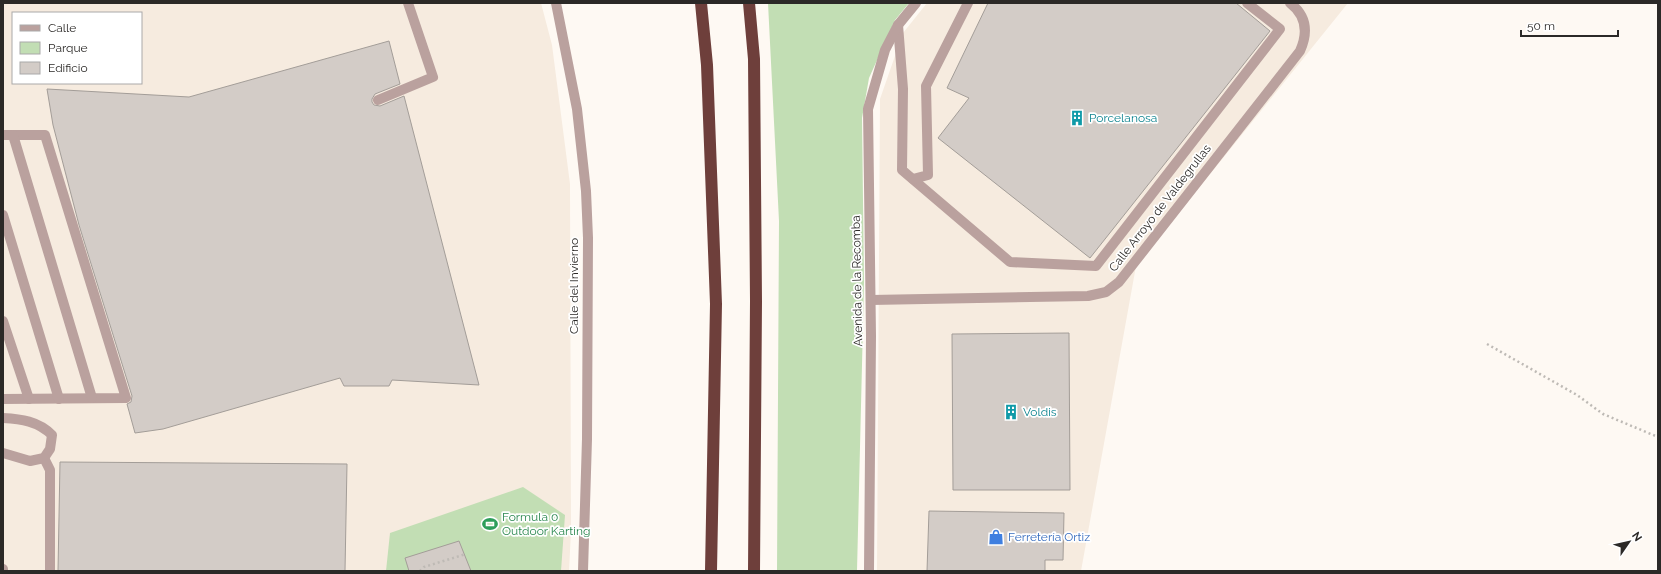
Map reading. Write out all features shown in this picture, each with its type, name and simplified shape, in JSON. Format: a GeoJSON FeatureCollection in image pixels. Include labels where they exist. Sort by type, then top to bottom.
{"type":"FeatureCollection","features":[{"type":"Feature","properties":{"kind":"highway"},"geometry":{"type":"LineString","coordinates":[[701,3],[706,65],[716,304],[711,571]]}},
{"type":"Feature","properties":{"kind":"highway"},"geometry":{"type":"LineString","coordinates":[[749,3],[754,59],[756,301],[754,571]]}},
{"type":"Feature","properties":{"kind":"street"},"geometry":{"type":"LineString","coordinates":[[378,100],[433,76],[408,3]]}},
{"type":"Feature","properties":{"kind":"street","name":"Calle del Invierno"},"geometry":{"type":"LineString","coordinates":[[556,3],[577,108],[586,191],[588,238],[587,432],[584,571]]}},
{"type":"Feature","properties":{"kind":"street","name":"Avenida de la Recomba"},"geometry":{"type":"LineString","coordinates":[[869,571],[871,300],[868,109],[885,50],[898,25],[916,3]]}},
{"type":"Feature","properties":{"kind":"street"},"geometry":{"type":"LineString","coordinates":[[913,179],[928,175],[926,86],[968,3]]}},
{"type":"Feature","properties":{"kind":"street"},"geometry":{"type":"LineString","coordinates":[[898,25],[902,89],[902,170],[1010,262],[1096,266],[1280,29],[1247,3]]}},
{"type":"Feature","properties":{"kind":"street","name":"Calle Arroyo de Valdegrullas"},"geometry":{"type":"LineString","coordinates":[[871,300],[1088,296],[1106,292],[1119,282],[1300,52],[1305,40],[1306,28],[1302,16],[1290,3]]}},
{"type":"Feature","properties":{"kind":"street"},"geometry":{"type":"LineString","coordinates":[[3,399],[126,398],[45,134],[8,135],[92,398]]}},
{"type":"Feature","properties":{"kind":"street"},"geometry":{"type":"LineString","coordinates":[[3,215],[59,399]]}},
{"type":"Feature","properties":{"kind":"street"},"geometry":{"type":"LineString","coordinates":[[3,321],[29,399]]}},
{"type":"Feature","properties":{"kind":"street"},"geometry":{"type":"LineString","coordinates":[[3,418],[24,419],[45,428],[52,435],[50,449],[44,458],[30,461],[3,453]]}},
{"type":"Feature","properties":{"kind":"street"},"geometry":{"type":"LineString","coordinates":[[44,458],[50,470],[50,571]]}},
{"type":"Feature","properties":{"kind":"path"},"geometry":{"type":"LineString","coordinates":[[1487,344],[1577,395],[1603,414],[1658,437]]}},
{"type":"Feature","properties":{"kind":"path"},"geometry":{"type":"LineString","coordinates":[[420,571],[424,567],[466,554]]}},
{"type":"Feature","properties":{"kind":"shaded area"},"geometry":{"type":"Polygon","coordinates":[[[3,3],[541,3],[552,45],[570,184],[571,531],[569,571],[3,571],[3,3]]]}},
{"type":"Feature","properties":{"kind":"shaded area"},"geometry":{"type":"Polygon","coordinates":[[[927,3],[1348,3],[1136,266],[1081,571],[877,571],[880,99],[903,33],[927,3]]]}},
{"type":"Feature","properties":{"kind":"green space"},"geometry":{"type":"Polygon","coordinates":[[[768,3],[909,3],[895,20],[869,78],[862,118],[864,282],[857,571],[777,571],[779,221],[768,3]]]}},
{"type":"Feature","properties":{"kind":"green space","name":"Formula 0 Outdoor Karting"},"geometry":{"type":"Polygon","coordinates":[[[523,487],[565,515],[561,571],[386,571],[390,533],[523,487]]]}},
{"type":"Feature","properties":{"kind":"building","name":"Porcelanosa"},"geometry":{"type":"Polygon","coordinates":[[[988,3],[1236,3],[1270,31],[1090,258],[938,138],[969,98],[947,88],[988,3]]]}},
{"type":"Feature","properties":{"kind":"building"},"geometry":{"type":"Polygon","coordinates":[[[389,41],[400,84],[375,94],[372,102],[374,105],[380,106],[404,96],[479,385],[392,380],[389,386],[344,386],[340,378],[163,429],[135,433],[127,404],[131,402],[132,396],[79,225],[53,125],[47,89],[189,97],[389,41]]]}},
{"type":"Feature","properties":{"kind":"building","name":"Voldis"},"geometry":{"type":"Polygon","coordinates":[[[1069,333],[1070,490],[953,490],[952,334],[1069,333]]]}},
{"type":"Feature","properties":{"kind":"building"},"geometry":{"type":"Polygon","coordinates":[[[60,462],[347,464],[345,571],[58,571],[60,462]]]}},
{"type":"Feature","properties":{"kind":"building","name":"Ferretería Ortiz"},"geometry":{"type":"Polygon","coordinates":[[[929,511],[1064,513],[1063,560],[1045,560],[1045,571],[927,571],[929,511]]]}},
{"type":"Feature","properties":{"kind":"building"},"geometry":{"type":"Polygon","coordinates":[[[459,541],[471,571],[409,571],[405,558],[459,541]]]}},
{"type":"Feature","properties":{"kind":"place","name":"Porcelanosa"},"geometry":{"type":"Point","coordinates":[1077,118]}},
{"type":"Feature","properties":{"kind":"place","name":"Voldis"},"geometry":{"type":"Point","coordinates":[1011,412]}},
{"type":"Feature","properties":{"kind":"place","name":"Formula 0 Outdoor Karting"},"geometry":{"type":"Point","coordinates":[490,524]}},
{"type":"Feature","properties":{"kind":"place","name":"Ferretería Ortiz"},"geometry":{"type":"Point","coordinates":[996,537]}}]}
